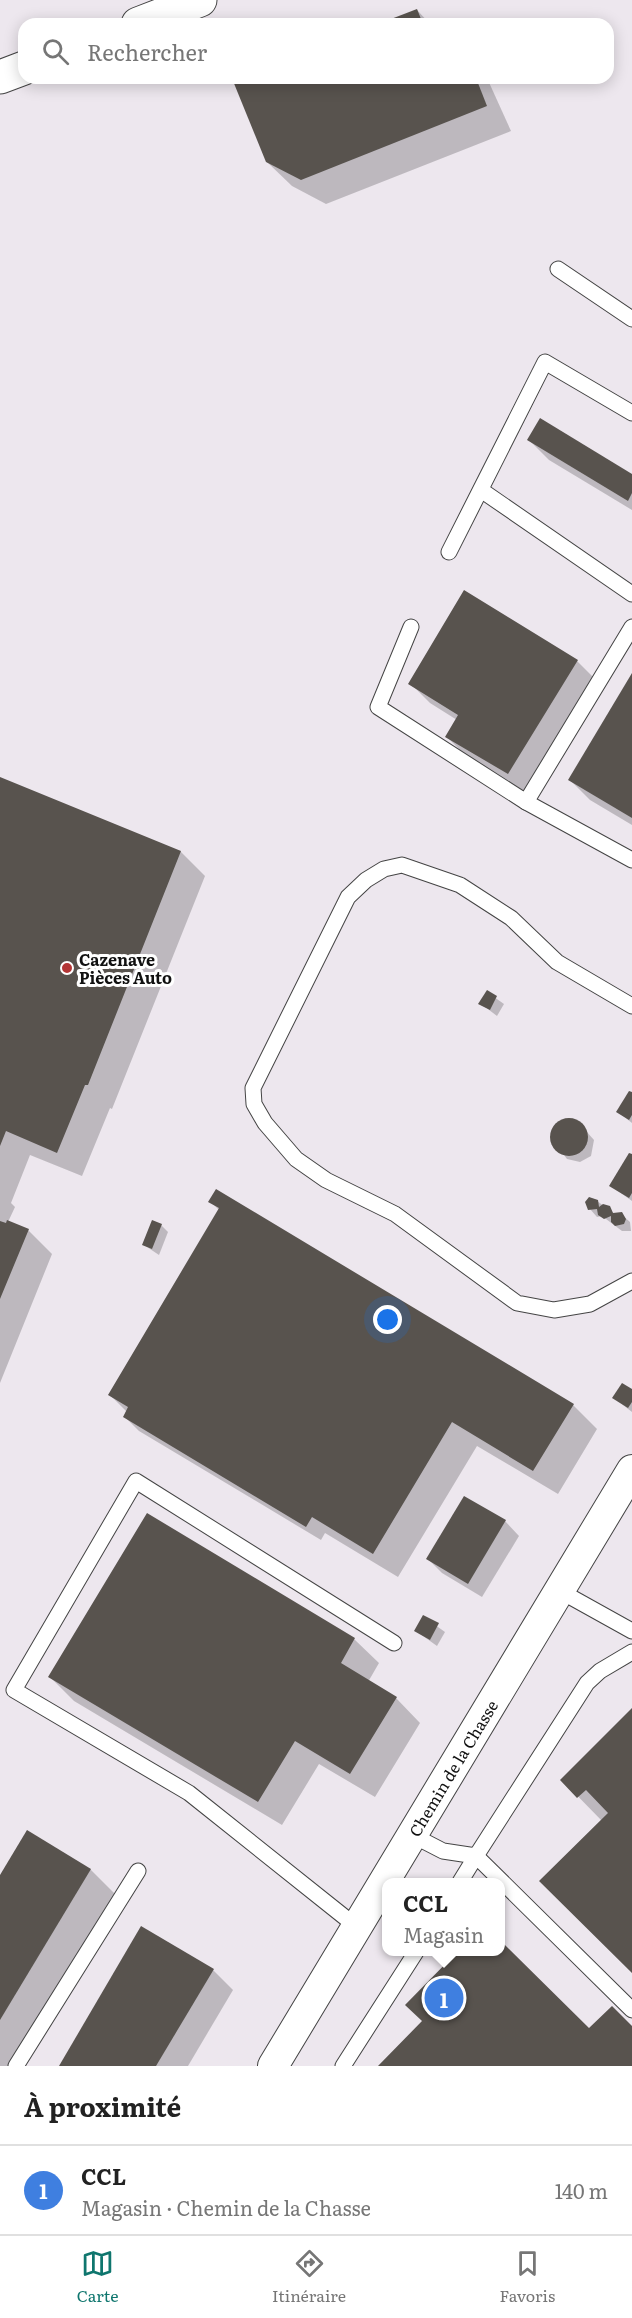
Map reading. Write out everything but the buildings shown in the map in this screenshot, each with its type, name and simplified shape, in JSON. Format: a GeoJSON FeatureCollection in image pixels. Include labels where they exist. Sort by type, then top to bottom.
{"type":"FeatureCollection","features":[{"type":"Feature","properties":{"kind":"street"},"geometry":{"type":"LineString","coordinates":[[154,18],[200,0]]}},
{"type":"Feature","properties":{"kind":"street"},"geometry":{"type":"LineString","coordinates":[[0,77],[18,70]]}},
{"type":"Feature","properties":{"kind":"street","name":"Chemin de la Chasse"},"geometry":{"type":"LineString","coordinates":[[386,1878],[632,1470]]}},
{"type":"Feature","properties":{"kind":"street","name":"Chemin de la Chasse"},"geometry":{"type":"LineString","coordinates":[[273,2066],[382,1885]]}},
{"type":"Feature","properties":{"kind":"lane"},"geometry":{"type":"LineString","coordinates":[[558,269],[632,319]]}},
{"type":"Feature","properties":{"kind":"lane"},"geometry":{"type":"LineString","coordinates":[[449,552],[544,362],[632,413]]}},
{"type":"Feature","properties":{"kind":"lane"},"geometry":{"type":"LineString","coordinates":[[480,490],[632,594]]}},
{"type":"Feature","properties":{"kind":"lane"},"geometry":{"type":"LineString","coordinates":[[411,627],[378,707],[526,802],[632,860]]}},
{"type":"Feature","properties":{"kind":"lane"},"geometry":{"type":"LineString","coordinates":[[526,802],[632,627]]}},
{"type":"Feature","properties":{"kind":"lane"},"geometry":{"type":"LineString","coordinates":[[632,1005],[557,962],[511,918],[460,885],[402,865],[384,869],[366,880],[348,897],[253,1088],[254,1104],[265,1123],[296,1159],[326,1180],[394,1214],[518,1303],[554,1310],[590,1304],[632,1281]]}},
{"type":"Feature","properties":{"kind":"lane"},"geometry":{"type":"LineString","coordinates":[[357,1927],[189,1794],[14,1690],[136,1481],[394,1643]]}},
{"type":"Feature","properties":{"kind":"lane"},"geometry":{"type":"LineString","coordinates":[[560,1591],[632,1631]]}},
{"type":"Feature","properties":{"kind":"lane"},"geometry":{"type":"LineString","coordinates":[[462,1878],[586,1683],[600,1671],[632,1652]]}},
{"type":"Feature","properties":{"kind":"lane"},"geometry":{"type":"LineString","coordinates":[[412,1835],[443,1851],[476,1856],[498,1878]]}},
{"type":"Feature","properties":{"kind":"lane"},"geometry":{"type":"LineString","coordinates":[[16,2066],[138,1871]]}},
{"type":"Feature","properties":{"kind":"lane"},"geometry":{"type":"LineString","coordinates":[[505,1885],[632,2010]]}},
{"type":"Feature","properties":{"kind":"lane"},"geometry":{"type":"LineString","coordinates":[[343,2066],[413,1956]]}},
{"type":"Feature","properties":{"kind":"shaded area"},"geometry":{"type":"Polygon","coordinates":[[[0,0],[632,0],[632,2066],[0,2066],[0,0]]]}},
{"type":"Feature","properties":{"kind":"place","name":"Cazenave Pièces Auto"},"geometry":{"type":"Point","coordinates":[67,968]}},
{"type":"Feature","properties":{"kind":"place","name":"CCL"},"geometry":{"type":"Point","coordinates":[444,1998]}}]}
